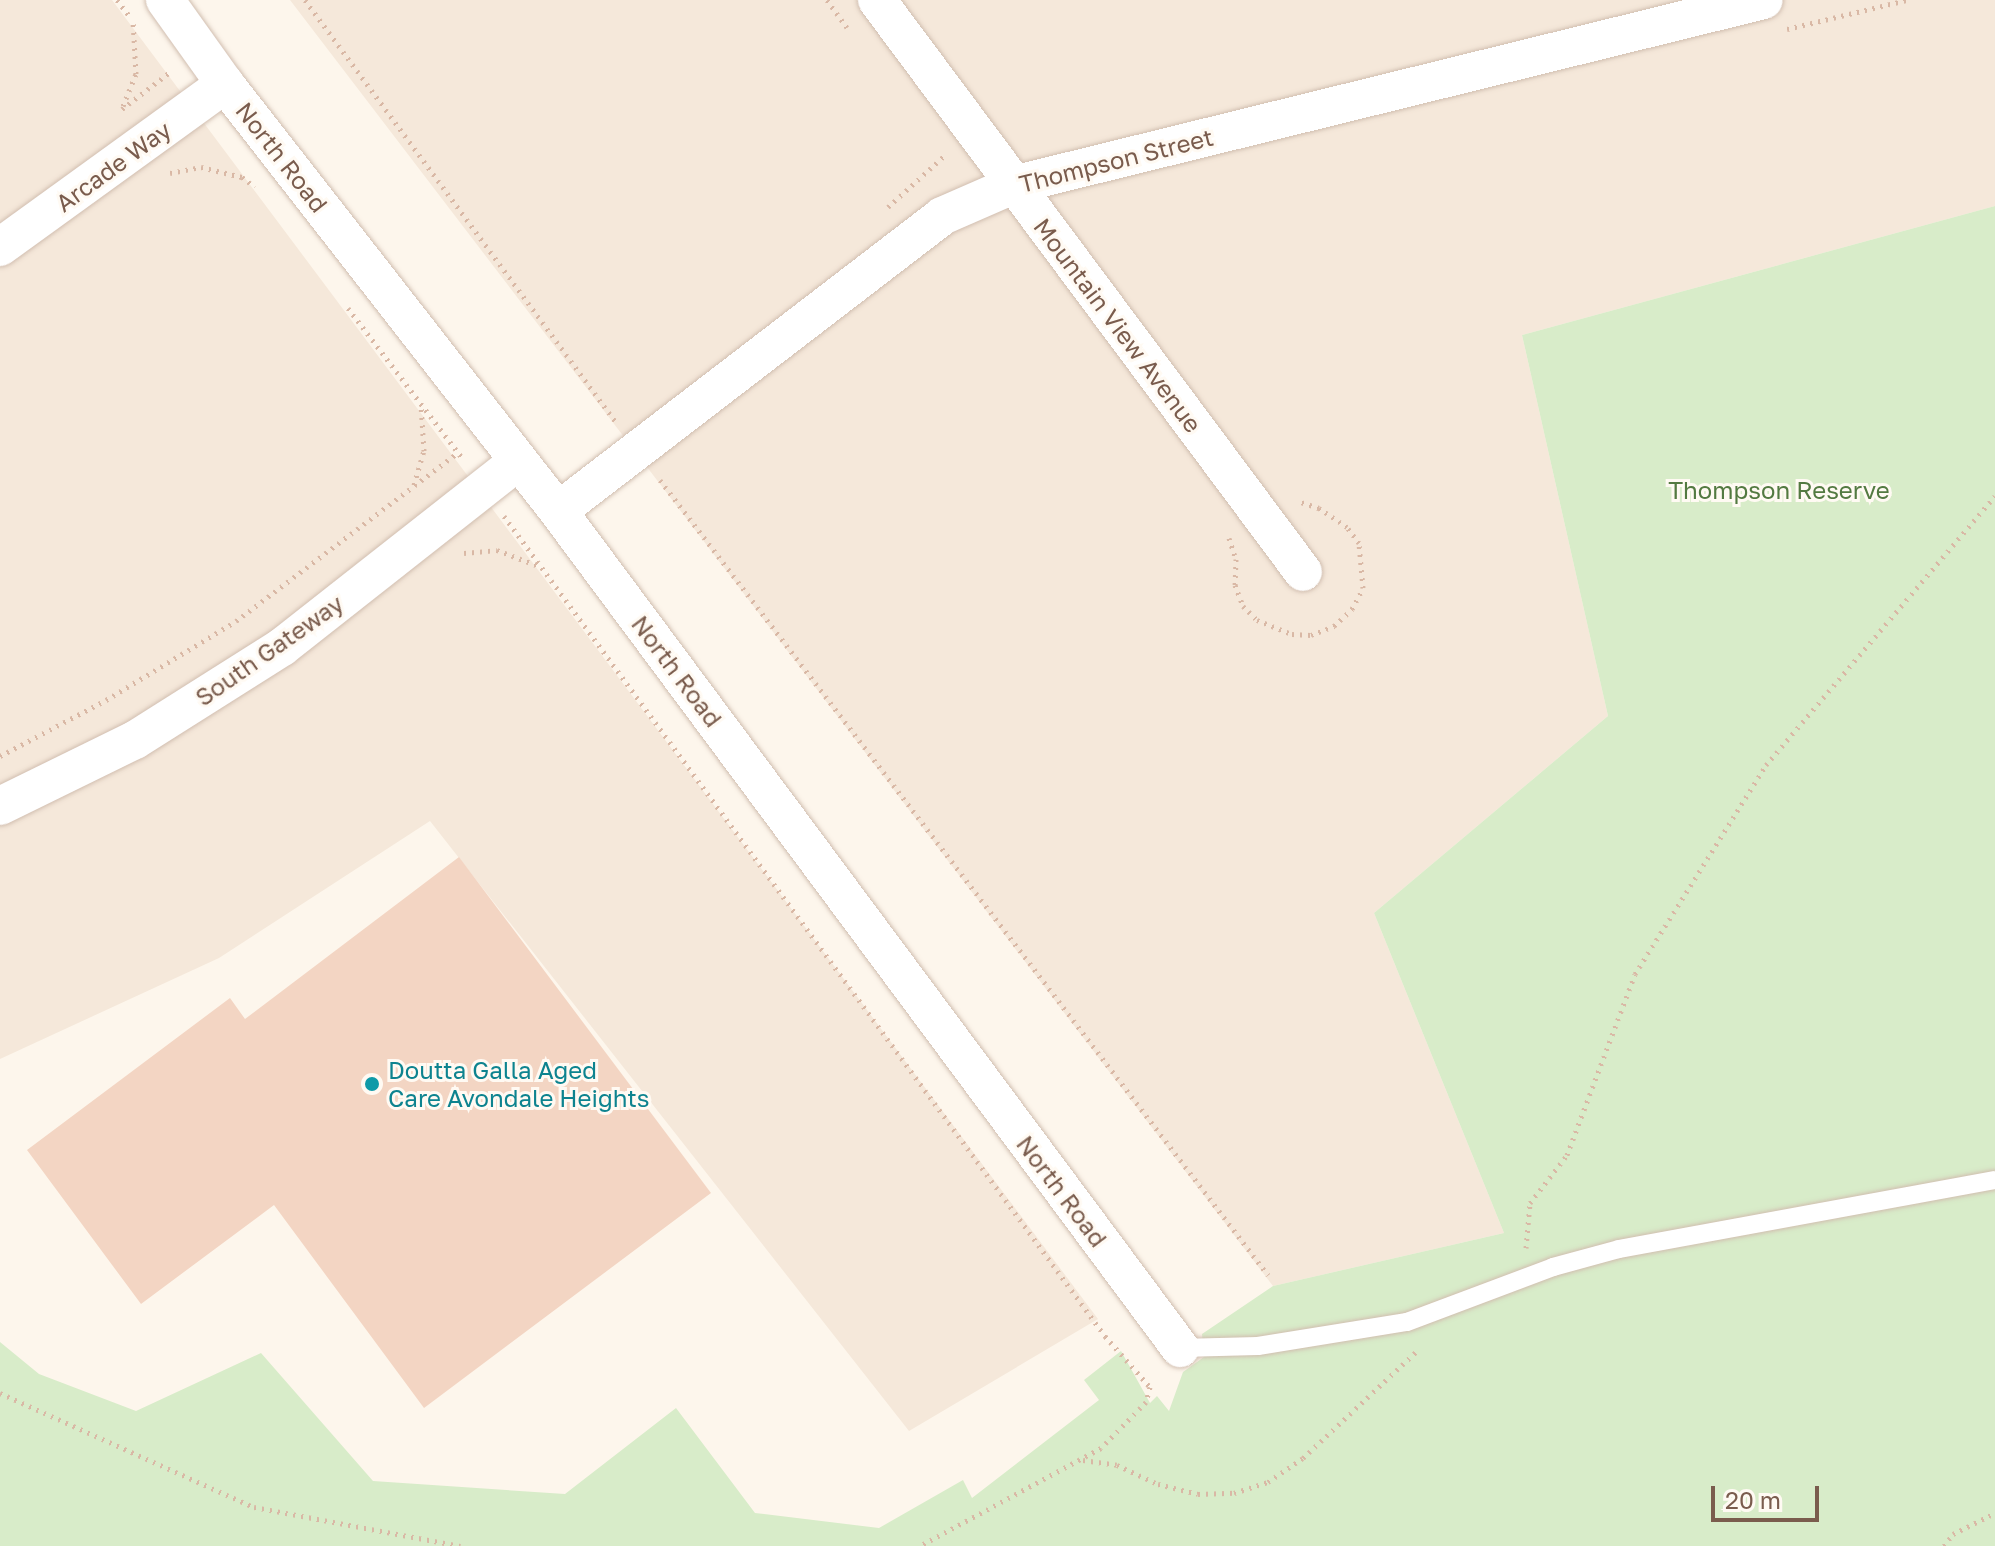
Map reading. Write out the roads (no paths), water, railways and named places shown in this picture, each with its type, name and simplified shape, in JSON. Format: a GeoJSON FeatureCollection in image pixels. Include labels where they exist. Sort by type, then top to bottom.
{"type":"FeatureCollection","features":[{"type":"Feature","properties":{"kind":"street","name":"North Road"},"geometry":{"type":"LineString","coordinates":[[165,0],[210,95],[558,511],[1180,1348]]}},
{"type":"Feature","properties":{"kind":"street","name":"Mountain View Avenue"},"geometry":{"type":"LineString","coordinates":[[877,0],[1303,572]]}},
{"type":"Feature","properties":{"kind":"street","name":"Thompson Street"},"geometry":{"type":"LineString","coordinates":[[558,511],[942,216],[1013,185],[1764,0]]}},
{"type":"Feature","properties":{"kind":"street","name":"Arcade Way"},"geometry":{"type":"LineString","coordinates":[[0,247],[210,95]]}},
{"type":"Feature","properties":{"kind":"street","name":"South Gateway"},"geometry":{"type":"LineString","coordinates":[[0,806],[135,740],[282,647],[517,462]]}},
{"type":"Feature","properties":{"kind":"lane"},"geometry":{"type":"LineString","coordinates":[[1180,1348],[1258,1346],[1371,1330],[1427,1317],[1524,1278],[1619,1249],[1995,1180]]}},
{"type":"Feature","properties":{"kind":"place","name":"Doutta Galla Aged Care Avondale Heights"},"geometry":{"type":"Point","coordinates":[372,1084]}},
{"type":"Feature","properties":{"kind":"park label","name":"Thompson Reserve"},"geometry":{"type":"Point","coordinates":[1779,490]}}]}
